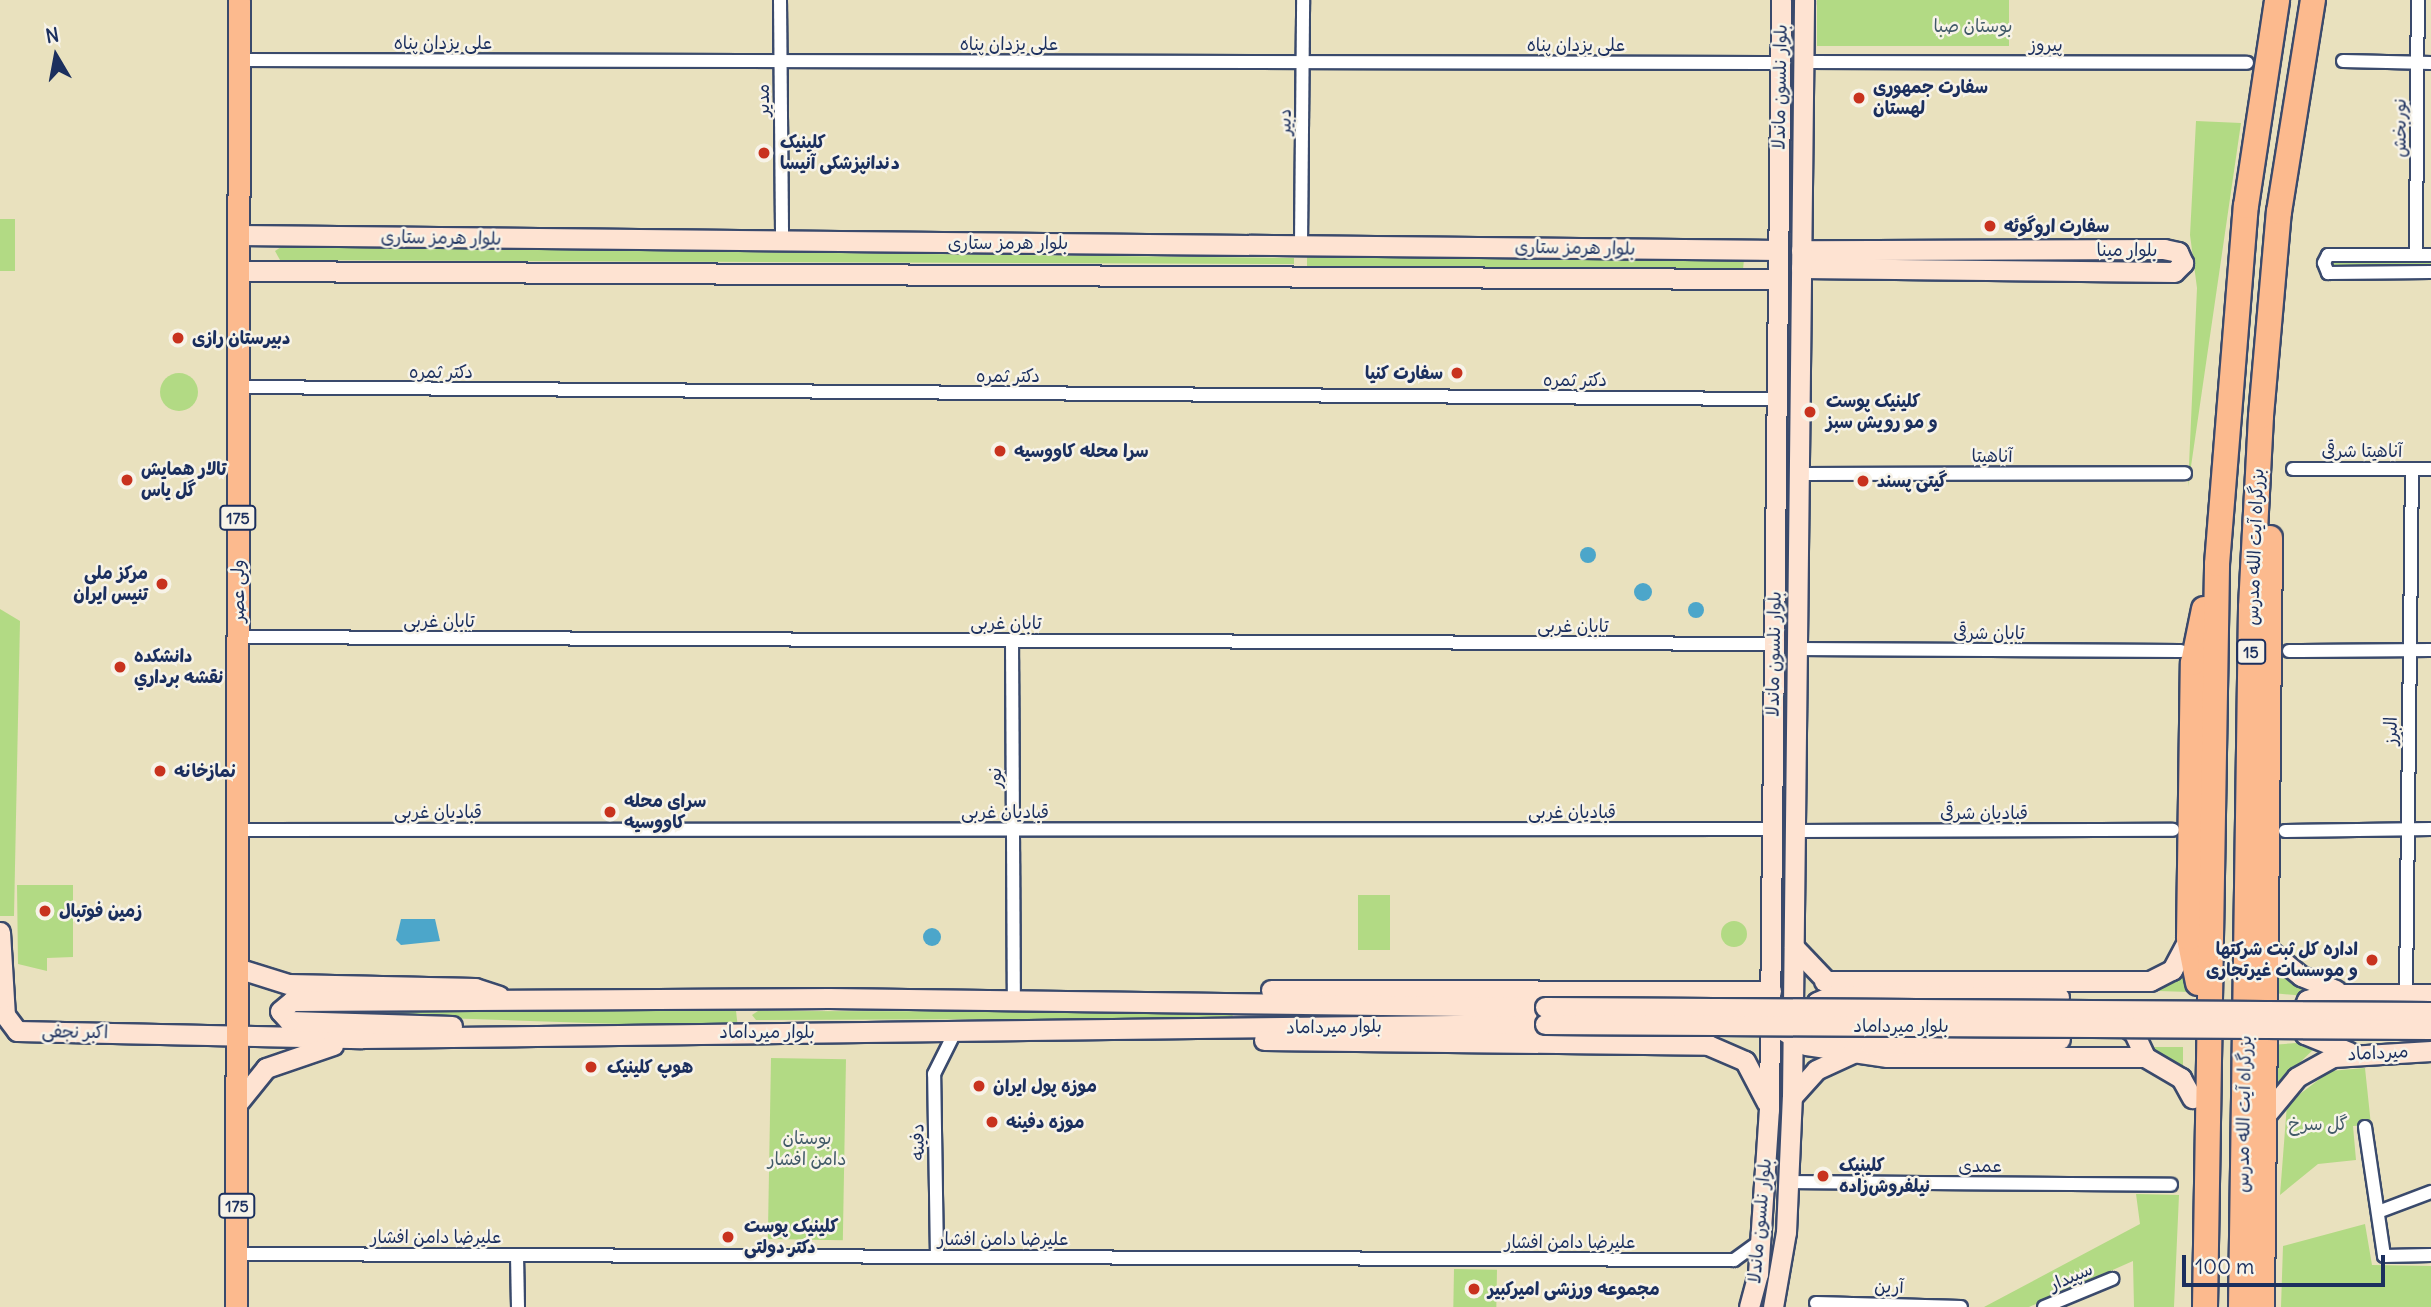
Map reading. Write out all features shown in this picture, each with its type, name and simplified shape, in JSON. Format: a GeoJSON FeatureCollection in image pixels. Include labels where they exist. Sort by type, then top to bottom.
{"type":"FeatureCollection","features":[{"type":"Feature","properties":{"kind":"highway","name":"بزرگراه آیت الله مدرس"},"geometry":{"type":"LineString","coordinates":[[2205,1307],[2217,564],[2246,206],[2277,0]]}},
{"type":"Feature","properties":{"kind":"highway","name":"بزرگراه آیت الله مدرس"},"geometry":{"type":"LineString","coordinates":[[2241,1307],[2251,607],[2261,416],[2279,212],[2313,0]]}},
{"type":"Feature","properties":{"kind":"highway"},"geometry":{"type":"LineString","coordinates":[[2261,416],[2271,491],[2262,1307]]}},
{"type":"Feature","properties":{"kind":"highway"},"geometry":{"type":"LineString","coordinates":[[2191,1307],[2192,1098],[2199,992],[2189,938],[2193,663],[2217,564]]}},
{"type":"Feature","properties":{"kind":"main road","name":"ولی عصر"},"geometry":{"type":"LineString","coordinates":[[236,1307],[239,0]]}},
{"type":"Feature","properties":{"kind":"main road","name":"بلوار نلسون ماندلا"},"geometry":{"type":"LineString","coordinates":[[1749,1307],[1760,1240],[1769,1110],[1781,0]]}},
{"type":"Feature","properties":{"kind":"main road","name":"بلوار نلسون ماندلا"},"geometry":{"type":"LineString","coordinates":[[1773,1307],[1788,1182],[1792,1097],[1804,0]]}},
{"type":"Feature","properties":{"kind":"main road"},"geometry":{"type":"LineString","coordinates":[[1779,148],[1802,147]]}},
{"type":"Feature","properties":{"kind":"main road","name":"بلوار هرمز ستاری"},"geometry":{"type":"LineString","coordinates":[[239,234],[782,242],[1778,250]]}},
{"type":"Feature","properties":{"kind":"main road"},"geometry":{"type":"LineString","coordinates":[[276,235],[269,255],[276,271]]}},
{"type":"Feature","properties":{"kind":"main road","name":"بلوار مینا"},"geometry":{"type":"LineString","coordinates":[[1801,259],[2164,249],[2178,252],[2183,263],[2174,272],[1822,259]]}},
{"type":"Feature","properties":{"kind":"main road"},"geometry":{"type":"LineString","coordinates":[[1745,279],[1747,250]]}},
{"type":"Feature","properties":{"kind":"main road","name":"بلوار هرمز ستاری"},"geometry":{"type":"LineString","coordinates":[[238,271],[1778,279]]}},
{"type":"Feature","properties":{"kind":"main road","name":"اکبر نجفی"},"geometry":{"type":"LineString","coordinates":[[0,933],[5,1015],[17,1031],[237,1040]]}},
{"type":"Feature","properties":{"kind":"main road"},"geometry":{"type":"LineString","coordinates":[[1824,981],[2150,981],[2172,970],[2189,938]]}},
{"type":"Feature","properties":{"kind":"main road"},"geometry":{"type":"LineString","coordinates":[[1794,947],[1824,981],[1843,995]]}},
{"type":"Feature","properties":{"kind":"main road"},"geometry":{"type":"LineString","coordinates":[[2268,948],[2301,976],[2350,994]]}},
{"type":"Feature","properties":{"kind":"main road"},"geometry":{"type":"LineString","coordinates":[[237,968],[288,984],[475,988],[516,1002]]}},
{"type":"Feature","properties":{"kind":"main road"},"geometry":{"type":"LineString","coordinates":[[1157,1002],[1210,990],[1771,991]]}},
{"type":"Feature","properties":{"kind":"main road"},"geometry":{"type":"LineString","coordinates":[[1678,1044],[1701,1017],[1696,1001],[1682,991]]}},
{"type":"Feature","properties":{"kind":"main road"},"geometry":{"type":"LineString","coordinates":[[2349,1052],[2310,1040],[2301,1014],[2312,997],[2431,994]]}},
{"type":"Feature","properties":{"kind":"main road"},"geometry":{"type":"LineString","coordinates":[[2145,1057],[2134,1033],[2117,1020],[1898,1017],[1839,1038],[1821,1030],[1815,1013],[1825,997],[1843,995],[2277,998],[2377,1020]]}},
{"type":"Feature","properties":{"kind":"main road"},"geometry":{"type":"LineString","coordinates":[[772,1000],[744,1007],[743,1020],[798,1032]]}},
{"type":"Feature","properties":{"kind":"main road","name":"بلوار میرداماد"},"geometry":{"type":"LineString","coordinates":[[486,1034],[435,1022],[282,1017],[287,1002],[311,1001],[1014,1000],[1545,1015],[2377,1020],[2431,1012]]}},
{"type":"Feature","properties":{"kind":"main road","name":"بلوار میرداماد"},"geometry":{"type":"LineString","coordinates":[[237,1040],[486,1034],[1212,1028],[1545,1015]]}},
{"type":"Feature","properties":{"kind":"main road"},"geometry":{"type":"LineString","coordinates":[[1770,1018],[1792,1048]]}},
{"type":"Feature","properties":{"kind":"main road"},"geometry":{"type":"LineString","coordinates":[[1792,1097],[1816,1070],[1850,1052],[1891,1042],[2276,1039],[2377,1020]]}},
{"type":"Feature","properties":{"kind":"main road","name":"بلوار میرداماد"},"geometry":{"type":"LineString","coordinates":[[2377,1020],[2431,1029]]}},
{"type":"Feature","properties":{"kind":"main road"},"geometry":{"type":"LineString","coordinates":[[1212,1028],[1268,1041],[1678,1044],[1721,1047],[1739,1056],[1769,1110]]}},
{"type":"Feature","properties":{"kind":"main road"},"geometry":{"type":"LineString","coordinates":[[237,1104],[278,1061],[362,1038]]}},
{"type":"Feature","properties":{"kind":"main road"},"geometry":{"type":"LineString","coordinates":[[1770,1055],[1782,1048],[1792,1048],[1850,1052],[2145,1057],[2181,1078],[2192,1098]]}},
{"type":"Feature","properties":{"kind":"main road","name":"میرداماد"},"geometry":{"type":"LineString","coordinates":[[2265,1116],[2297,1077],[2349,1052],[2431,1051]]}},
{"type":"Feature","properties":{"kind":"street","name":"مدیر"},"geometry":{"type":"LineString","coordinates":[[780,0],[782,242]]}},
{"type":"Feature","properties":{"kind":"street","name":"دبیر"},"geometry":{"type":"LineString","coordinates":[[1301,245],[1303,0]]}},
{"type":"Feature","properties":{"kind":"street","name":"نوربخش"},"geometry":{"type":"LineString","coordinates":[[2416,255],[2424,63],[2418,0]]}},
{"type":"Feature","properties":{"kind":"street","name":"علی یزدان پناه"},"geometry":{"type":"LineString","coordinates":[[239,60],[1780,63]]}},
{"type":"Feature","properties":{"kind":"street"},"geometry":{"type":"LineString","coordinates":[[2343,61],[2424,63]]}},
{"type":"Feature","properties":{"kind":"street","name":"پیروز"},"geometry":{"type":"LineString","coordinates":[[1803,62],[2246,64]]}},
{"type":"Feature","properties":{"kind":"street"},"geometry":{"type":"LineString","coordinates":[[2431,255],[2328,255],[2328,272],[2431,272]]}},
{"type":"Feature","properties":{"kind":"street","name":"دکتر ثمره"},"geometry":{"type":"LineString","coordinates":[[238,387],[1777,400]]}},
{"type":"Feature","properties":{"kind":"street","name":"آناهیتا شرقی"},"geometry":{"type":"LineString","coordinates":[[2293,468],[2431,469]]}},
{"type":"Feature","properties":{"kind":"street","name":"البرز"},"geometry":{"type":"LineString","coordinates":[[2406,994],[2412,469]]}},
{"type":"Feature","properties":{"kind":"street","name":"آناهیتا"},"geometry":{"type":"LineString","coordinates":[[1799,474],[2185,473]]}},
{"type":"Feature","properties":{"kind":"street","name":"تابان غربی"},"geometry":{"type":"LineString","coordinates":[[238,637],[1774,644]]}},
{"type":"Feature","properties":{"kind":"street","name":"نور"},"geometry":{"type":"LineString","coordinates":[[1012,641],[1014,1000]]}},
{"type":"Feature","properties":{"kind":"street","name":"تابان شرقی"},"geometry":{"type":"LineString","coordinates":[[1797,649],[2181,651]]}},
{"type":"Feature","properties":{"kind":"street"},"geometry":{"type":"LineString","coordinates":[[2289,651],[2431,650]]}},
{"type":"Feature","properties":{"kind":"street","name":"قبادیان غربی"},"geometry":{"type":"LineString","coordinates":[[237,830],[1772,829]]}},
{"type":"Feature","properties":{"kind":"street"},"geometry":{"type":"LineString","coordinates":[[2285,831],[2431,829]]}},
{"type":"Feature","properties":{"kind":"street","name":"قبادیان شرقی"},"geometry":{"type":"LineString","coordinates":[[1795,831],[2174,830]]}},
{"type":"Feature","properties":{"kind":"street","name":"دفینه"},"geometry":{"type":"LineString","coordinates":[[937,1257],[934,1074],[955,1032]]}},
{"type":"Feature","properties":{"kind":"street"},"geometry":{"type":"LineString","coordinates":[[2365,1127],[2384,1256],[2431,1255]]}},
{"type":"Feature","properties":{"kind":"street","name":"عمدی"},"geometry":{"type":"LineString","coordinates":[[1788,1182],[2171,1185]]}},
{"type":"Feature","properties":{"kind":"street"},"geometry":{"type":"LineString","coordinates":[[2378,1212],[2431,1192]]}},
{"type":"Feature","properties":{"kind":"street","name":"علیرضا دامن افشار"},"geometry":{"type":"LineString","coordinates":[[237,1254],[1734,1260],[1760,1240]]}},
{"type":"Feature","properties":{"kind":"street"},"geometry":{"type":"LineString","coordinates":[[517,1255],[518,1307]]}},
{"type":"Feature","properties":{"kind":"street","name":"سپیدار"},"geometry":{"type":"LineString","coordinates":[[2045,1307],[2112,1279]]}},
{"type":"Feature","properties":{"kind":"street","name":"آرین"},"geometry":{"type":"LineString","coordinates":[[1816,1303],[1961,1307]]}},
{"type":"Feature","properties":{"kind":"green space","name":"بوستان صبا"},"geometry":{"type":"Polygon","coordinates":[[[1817,0],[2009,0],[2009,46],[1817,46],[1817,0]]]}},
{"type":"Feature","properties":{"kind":"green space"},"geometry":{"type":"Polygon","coordinates":[[[2196,121],[2241,123],[2188,487],[2197,288],[2190,235],[2196,121]]]}},
{"type":"Feature","properties":{"kind":"green space"},"geometry":{"type":"Polygon","coordinates":[[[0,219],[15,219],[15,271],[0,271],[0,219]]]}},
{"type":"Feature","properties":{"kind":"green space"},"geometry":{"type":"Polygon","coordinates":[[[281,247],[1294,258],[1294,264],[280,260],[275,251],[281,247]]]}},
{"type":"Feature","properties":{"kind":"green space"},"geometry":{"type":"Polygon","coordinates":[[[1307,257],[1744,259],[1743,270],[1307,266],[1307,257]]]}},
{"type":"Feature","properties":{"kind":"green space"},"geometry":{"type":"Polygon","coordinates":[[[2328,259],[2431,259],[2431,267],[2328,267],[2328,259]]]}},
{"type":"Feature","properties":{"kind":"green space"},"geometry":{"type":"Polygon","coordinates":[[[179,373],[192,379],[198,392],[192,405],[179,411],[166,405],[160,392],[166,379],[179,373]]]}},
{"type":"Feature","properties":{"kind":"green space"},"geometry":{"type":"Polygon","coordinates":[[[0,609],[20,621],[14,916],[0,916],[0,609]]]}},
{"type":"Feature","properties":{"kind":"green space","name":"زمین فوتبال"},"geometry":{"type":"Polygon","coordinates":[[[17,885],[73,885],[73,957],[47,958],[47,971],[18,964],[17,885]]]}},
{"type":"Feature","properties":{"kind":"green space"},"geometry":{"type":"Polygon","coordinates":[[[1358,895],[1390,895],[1390,950],[1358,950],[1358,895]]]}},
{"type":"Feature","properties":{"kind":"green space"},"geometry":{"type":"Polygon","coordinates":[[[1734,921],[1743,925],[1747,934],[1743,943],[1734,947],[1725,943],[1721,934],[1725,925],[1734,921]]]}},
{"type":"Feature","properties":{"kind":"green space"},"geometry":{"type":"Polygon","coordinates":[[[2273,960],[2309,991],[2306,996],[2272,993],[2273,960]]]}},
{"type":"Feature","properties":{"kind":"green space"},"geometry":{"type":"Polygon","coordinates":[[[2190,965],[2190,992],[2158,991],[2158,982],[2190,965]]]}},
{"type":"Feature","properties":{"kind":"green space"},"geometry":{"type":"Polygon","coordinates":[[[297,1004],[736,1011],[738,1028],[292,1013],[297,1004]]]}},
{"type":"Feature","properties":{"kind":"green space"},"geometry":{"type":"Polygon","coordinates":[[[758,1011],[1232,1012],[1233,1018],[756,1020],[752,1015],[758,1011]]]}},
{"type":"Feature","properties":{"kind":"green space"},"geometry":{"type":"Polygon","coordinates":[[[2310,1042],[2314,1049],[2274,1087],[2271,1045],[2310,1042]]]}},
{"type":"Feature","properties":{"kind":"green space"},"geometry":{"type":"Polygon","coordinates":[[[2150,1047],[2183,1047],[2183,1068],[2150,1047]]]}},
{"type":"Feature","properties":{"kind":"green space","name":"بوستان دامن افشار"},"geometry":{"type":"Polygon","coordinates":[[[771,1058],[846,1059],[843,1240],[768,1239],[771,1058]]]}},
{"type":"Feature","properties":{"kind":"green space","name":"گل سرخ"},"geometry":{"type":"Polygon","coordinates":[[[2365,1068],[2371,1125],[2353,1126],[2356,1160],[2318,1164],[2280,1195],[2287,1104],[2330,1071],[2365,1068]]]}},
{"type":"Feature","properties":{"kind":"green space"},"geometry":{"type":"Polygon","coordinates":[[[2136,1194],[2179,1195],[2174,1307],[2134,1307],[2133,1261],[2029,1307],[1984,1307],[2140,1224],[2136,1194]]]}},
{"type":"Feature","properties":{"kind":"green space"},"geometry":{"type":"Polygon","coordinates":[[[2365,1224],[2372,1265],[2431,1266],[2431,1307],[2281,1307],[2283,1246],[2365,1224]]]}},
{"type":"Feature","properties":{"kind":"green space","name":"مجموعه ورزشی امیرکبیر"},"geometry":{"type":"Polygon","coordinates":[[[1454,1269],[1497,1270],[1496,1307],[1453,1307],[1454,1269]]]}},
{"type":"Feature","properties":{"kind":"water"},"geometry":{"type":"Polygon","coordinates":[[[1585,547],[1591,547],[1596,555],[1594,561],[1585,563],[1580,558],[1580,552],[1585,547]]]}},
{"type":"Feature","properties":{"kind":"water"},"geometry":{"type":"Polygon","coordinates":[[[1643,583],[1649,586],[1652,592],[1649,598],[1643,601],[1637,598],[1634,592],[1637,586],[1643,583]]]}},
{"type":"Feature","properties":{"kind":"water"},"geometry":{"type":"Polygon","coordinates":[[[1693,602],[1699,602],[1704,610],[1702,616],[1693,618],[1688,613],[1688,607],[1693,602]]]}},
{"type":"Feature","properties":{"kind":"water"},"geometry":{"type":"Polygon","coordinates":[[[401,919],[435,919],[440,941],[401,945],[396,940],[401,919]]]}},
{"type":"Feature","properties":{"kind":"water"},"geometry":{"type":"Polygon","coordinates":[[[928,928],[936,928],[941,937],[939,944],[928,946],[923,941],[923,933],[928,928]]]}},
{"type":"Feature","properties":{"kind":"place","name":"سفارت جمهوری لهستان"},"geometry":{"type":"Point","coordinates":[1859,98]}},
{"type":"Feature","properties":{"kind":"place","name":"کلینیک دندانپزشکی آنیسا"},"geometry":{"type":"Point","coordinates":[764,153]}},
{"type":"Feature","properties":{"kind":"place","name":"سفارت اروگوئه"},"geometry":{"type":"Point","coordinates":[1990,226]}},
{"type":"Feature","properties":{"kind":"place","name":"دبیرستان رازی"},"geometry":{"type":"Point","coordinates":[178,338]}},
{"type":"Feature","properties":{"kind":"place","name":"سفارت کنیا"},"geometry":{"type":"Point","coordinates":[1457,373]}},
{"type":"Feature","properties":{"kind":"place","name":"کلینیک پوست و مو رویش سبز"},"geometry":{"type":"Point","coordinates":[1810,412]}},
{"type":"Feature","properties":{"kind":"place","name":"سرا محله کاووسیه"},"geometry":{"type":"Point","coordinates":[1000,451]}},
{"type":"Feature","properties":{"kind":"place","name":"تالار همایش گل یاس"},"geometry":{"type":"Point","coordinates":[127,480]}},
{"type":"Feature","properties":{"kind":"place","name":"گیتی پسند"},"geometry":{"type":"Point","coordinates":[1863,481]}},
{"type":"Feature","properties":{"kind":"place","name":"مرکز ملی تنیس ایران"},"geometry":{"type":"Point","coordinates":[162,584]}},
{"type":"Feature","properties":{"kind":"place","name":"دانشكده نقشه برداري"},"geometry":{"type":"Point","coordinates":[120,667]}},
{"type":"Feature","properties":{"kind":"place","name":"نمازخانه"},"geometry":{"type":"Point","coordinates":[160,771]}},
{"type":"Feature","properties":{"kind":"place","name":"سرای محله کاووسیه"},"geometry":{"type":"Point","coordinates":[610,812]}},
{"type":"Feature","properties":{"kind":"place","name":"زمین فوتبال"},"geometry":{"type":"Point","coordinates":[45,911]}},
{"type":"Feature","properties":{"kind":"place","name":"اداره کل ثبت شرکتها و موسسات غیرتجاری"},"geometry":{"type":"Point","coordinates":[2372,960]}},
{"type":"Feature","properties":{"kind":"place","name":"هوپ کلینیک"},"geometry":{"type":"Point","coordinates":[591,1067]}},
{"type":"Feature","properties":{"kind":"place","name":"موزه پول ایران"},"geometry":{"type":"Point","coordinates":[979,1086]}},
{"type":"Feature","properties":{"kind":"place","name":"موزه دفینه"},"geometry":{"type":"Point","coordinates":[992,1122]}},
{"type":"Feature","properties":{"kind":"place","name":"کلینیک نیلفروش‌زاده"},"geometry":{"type":"Point","coordinates":[1823,1176]}},
{"type":"Feature","properties":{"kind":"place","name":"کلینیک پوست دکتر دولتى"},"geometry":{"type":"Point","coordinates":[728,1237]}},
{"type":"Feature","properties":{"kind":"place","name":"مجموعه ورزشی امیرکبیر"},"geometry":{"type":"Point","coordinates":[1474,1289]}}]}
